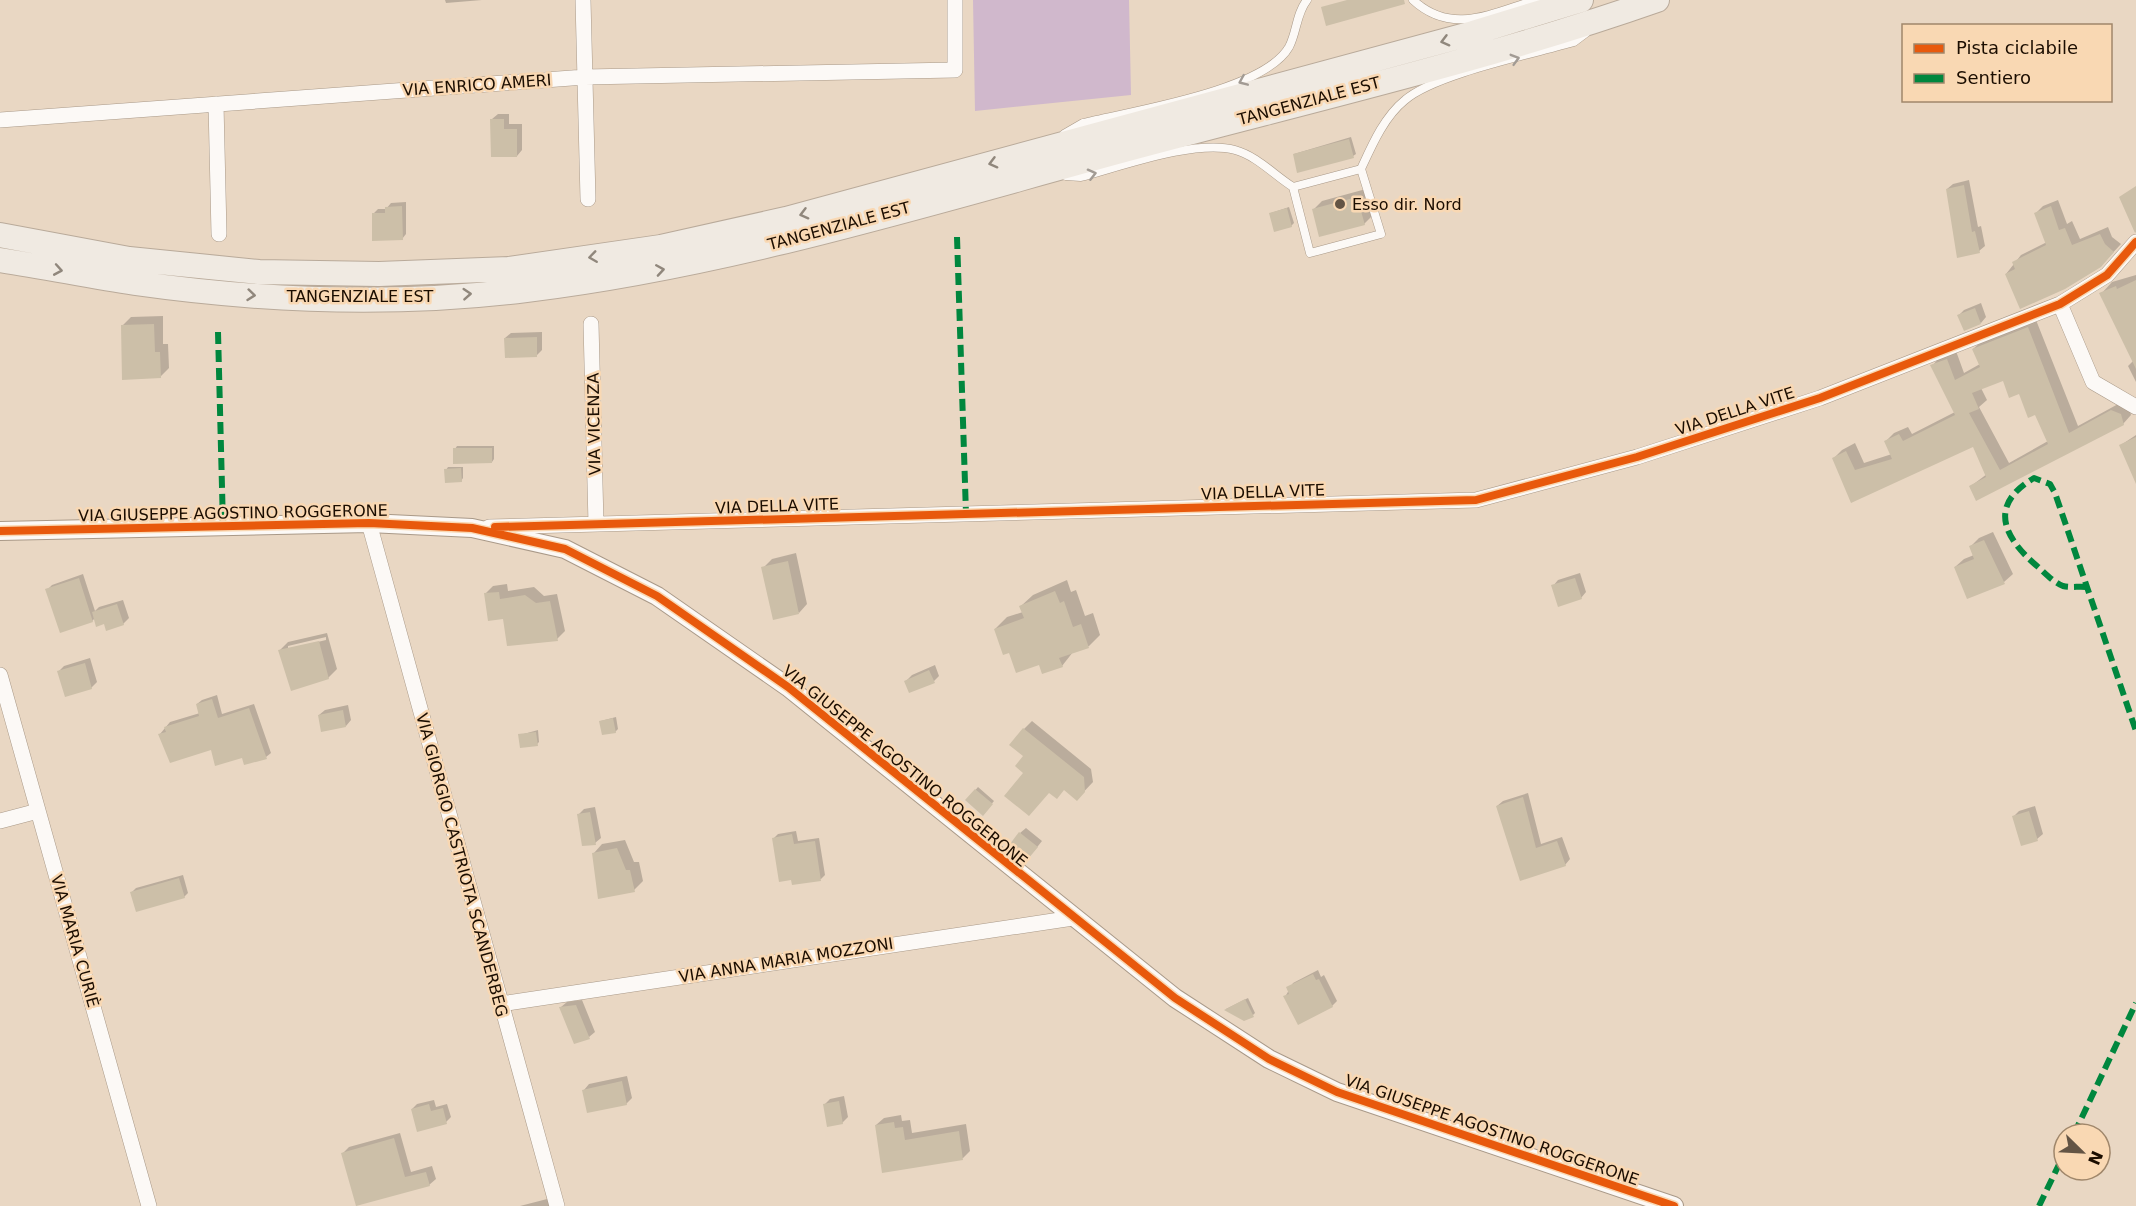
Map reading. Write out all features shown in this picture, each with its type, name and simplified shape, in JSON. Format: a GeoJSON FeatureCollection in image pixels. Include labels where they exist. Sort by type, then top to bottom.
{"type":"FeatureCollection","features":[{"type":"Feature","properties":{"kind":"highway","name":"TANGENZIALE EST"},"geometry":{"type":"LineString","coordinates":[[0,260],[137,283],[260,296],[388,299],[523,291],[676,267],[808,235],[1031,164],[1581,0]]}},
{"type":"Feature","properties":{"kind":"highway","name":"TANGENZIALE EST"},"geometry":{"type":"LineString","coordinates":[[0,235],[129,259],[259,272],[379,274],[509,269],[661,247],[1031,164],[1468,58],[1604,19],[1657,0]]}},
{"type":"Feature","properties":{"kind":"street"},"geometry":{"type":"LineString","coordinates":[[583,0],[588,199]]}},
{"type":"Feature","properties":{"kind":"street","name":"VIA ENRICO AMERI"},"geometry":{"type":"LineString","coordinates":[[0,120],[585,77],[955,70],[955,0]]}},
{"type":"Feature","properties":{"kind":"street"},"geometry":{"type":"LineString","coordinates":[[216,104],[219,234]]}},
{"type":"Feature","properties":{"kind":"street","name":"VIA DELLA VITE"},"geometry":{"type":"LineString","coordinates":[[472,528],[1476,500],[1637,458],[1820,398],[2024,316],[2060,304],[2107,275],[2136,242]]}},
{"type":"Feature","properties":{"kind":"street"},"geometry":{"type":"LineString","coordinates":[[2060,304],[2092,382],[2131,405]]}},
{"type":"Feature","properties":{"kind":"street","name":"VIA VICENZA"},"geometry":{"type":"LineString","coordinates":[[591,324],[596,524]]}},
{"type":"Feature","properties":{"kind":"street","name":"VIA GIUSEPPE AGOSTINO ROGGERONE"},"geometry":{"type":"LineString","coordinates":[[0,531],[369,523],[472,528],[565,549],[657,596],[788,687],[1175,998],[1269,1059],[1337,1092],[1674,1206]]}},
{"type":"Feature","properties":{"kind":"street","name":"VIA GIORGIO CASTRIOTA SCANDERBEG"},"geometry":{"type":"LineString","coordinates":[[369,523],[557,1206]]}},
{"type":"Feature","properties":{"kind":"street","name":"VIA MARIA CURIÈ"},"geometry":{"type":"LineString","coordinates":[[0,675],[149,1206]]}},
{"type":"Feature","properties":{"kind":"street"},"geometry":{"type":"LineString","coordinates":[[0,821],[38,811]]}},
{"type":"Feature","properties":{"kind":"street","name":"VIA ANNA MARIA MOZZONI"},"geometry":{"type":"LineString","coordinates":[[500,1004],[1073,918]]}},
{"type":"Feature","properties":{"kind":"lane"},"geometry":{"type":"LineString","coordinates":[[1031,164],[1083,123],[1224,88],[1253,76],[1276,61],[1289,47],[1295,25],[1307,0]]}},
{"type":"Feature","properties":{"kind":"lane"},"geometry":{"type":"LineString","coordinates":[[1413,0],[1439,18],[1456,21],[1469,20],[1536,0]]}},
{"type":"Feature","properties":{"kind":"lane"},"geometry":{"type":"LineString","coordinates":[[1293,188],[1361,169],[1389,118],[1405,100],[1428,84],[1574,42],[1604,19]]}},
{"type":"Feature","properties":{"kind":"lane"},"geometry":{"type":"LineString","coordinates":[[1031,164],[1082,177],[1194,148],[1219,147],[1237,150],[1261,163],[1293,188],[1310,253],[1381,234],[1361,169]]}},
{"type":"Feature","properties":{"kind":"shaded area"},"geometry":{"type":"Polygon","coordinates":[[[973,0],[1129,0],[1131,95],[975,111],[973,0]]]}},
{"type":"Feature","properties":{"kind":"building"},"geometry":{"type":"Polygon","coordinates":[[[1347,0],[1404,0],[1405,4],[1326,26],[1321,7],[1347,0]]]}},
{"type":"Feature","properties":{"kind":"building"},"geometry":{"type":"Polygon","coordinates":[[[490,119],[504,119],[504,129],[517,129],[517,157],[491,157],[490,119]]]}},
{"type":"Feature","properties":{"kind":"building"},"geometry":{"type":"Polygon","coordinates":[[[1349,139],[1354,158],[1297,173],[1293,154],[1349,139]]]}},
{"type":"Feature","properties":{"kind":"building"},"geometry":{"type":"Polygon","coordinates":[[[1964,185],[1972,232],[1975,231],[1980,253],[1957,258],[1946,189],[1964,185]]]}},
{"type":"Feature","properties":{"kind":"building"},"geometry":{"type":"Polygon","coordinates":[[[2136,186],[2136,232],[2135,233],[2119,197],[2136,186]]]}},
{"type":"Feature","properties":{"kind":"building"},"geometry":{"type":"Polygon","coordinates":[[[1357,197],[1365,225],[1319,237],[1312,209],[1357,197]]]}},
{"type":"Feature","properties":{"kind":"building"},"geometry":{"type":"Polygon","coordinates":[[[402,206],[403,240],[372,241],[372,213],[385,213],[385,207],[402,206]]]}},
{"type":"Feature","properties":{"kind":"building"},"geometry":{"type":"Polygon","coordinates":[[[2051,206],[2059,230],[2065,228],[2072,245],[2100,234],[2105,244],[2114,252],[2101,267],[2065,289],[2020,309],[2005,274],[2015,269],[2012,262],[2046,245],[2034,213],[2051,206]]]}},
{"type":"Feature","properties":{"kind":"building"},"geometry":{"type":"Polygon","coordinates":[[[1287,208],[1292,227],[1274,232],[1269,213],[1287,208]]]}},
{"type":"Feature","properties":{"kind":"building"},"geometry":{"type":"Polygon","coordinates":[[[2136,280],[2136,369],[2099,293],[2116,286],[2117,289],[2136,280]]]}},
{"type":"Feature","properties":{"kind":"building"},"geometry":{"type":"Polygon","coordinates":[[[1975,308],[1981,324],[1964,331],[1957,315],[1975,308]]]}},
{"type":"Feature","properties":{"kind":"building"},"geometry":{"type":"Polygon","coordinates":[[[154,324],[155,352],[160,352],[161,378],[122,380],[121,325],[154,324]]]}},
{"type":"Feature","properties":{"kind":"building"},"geometry":{"type":"Polygon","coordinates":[[[2028,327],[2069,433],[2111,410],[2121,414],[2124,425],[1976,501],[1969,486],[1986,477],[1973,447],[1851,503],[1832,458],[1846,451],[1855,470],[1892,459],[1884,441],[1899,434],[1903,441],[1955,415],[1930,365],[1947,359],[1955,380],[1980,367],[1972,349],[2028,327]],[[2003,381],[1972,393],[1979,409],[1969,413],[2000,470],[2048,444],[2035,415],[2028,418],[2019,394],[2009,398],[2003,381]]]}},
{"type":"Feature","properties":{"kind":"building"},"geometry":{"type":"Polygon","coordinates":[[[537,337],[537,357],[505,358],[504,338],[537,337]]]}},
{"type":"Feature","properties":{"kind":"building"},"geometry":{"type":"Polygon","coordinates":[[[2136,437],[2136,484],[2119,445],[2136,437]]]}},
{"type":"Feature","properties":{"kind":"building"},"geometry":{"type":"Polygon","coordinates":[[[453,448],[492,448],[492,463],[453,464],[453,448]]]}},
{"type":"Feature","properties":{"kind":"building"},"geometry":{"type":"Polygon","coordinates":[[[461,468],[462,482],[445,483],[444,469],[461,468]]]}},
{"type":"Feature","properties":{"kind":"building"},"geometry":{"type":"Polygon","coordinates":[[[1984,540],[2005,584],[1967,599],[1954,567],[1974,559],[1969,546],[1984,540]]]}},
{"type":"Feature","properties":{"kind":"building"},"geometry":{"type":"Polygon","coordinates":[[[788,561],[799,614],[773,620],[761,567],[788,561]]]}},
{"type":"Feature","properties":{"kind":"building"},"geometry":{"type":"Polygon","coordinates":[[[79,578],[93,622],[60,633],[45,589],[79,578]]]}},
{"type":"Feature","properties":{"kind":"building"},"geometry":{"type":"Polygon","coordinates":[[[1575,578],[1582,599],[1558,607],[1551,585],[1575,578]]]}},
{"type":"Feature","properties":{"kind":"building"},"geometry":{"type":"Polygon","coordinates":[[[1055,591],[1060,603],[1064,601],[1073,627],[1081,624],[1089,648],[1059,658],[1063,667],[1042,674],[1039,665],[1016,673],[1009,653],[1003,655],[994,629],[1024,618],[1019,606],[1055,591]]]}},
{"type":"Feature","properties":{"kind":"building"},"geometry":{"type":"Polygon","coordinates":[[[499,592],[500,599],[525,595],[536,603],[550,601],[558,641],[507,646],[503,619],[488,621],[484,593],[499,592]]]}},
{"type":"Feature","properties":{"kind":"building"},"geometry":{"type":"Polygon","coordinates":[[[117,604],[124,625],[106,631],[104,624],[96,627],[92,612],[117,604]]]}},
{"type":"Feature","properties":{"kind":"building"},"geometry":{"type":"Polygon","coordinates":[[[319,641],[329,679],[291,691],[278,650],[319,641]]]}},
{"type":"Feature","properties":{"kind":"building"},"geometry":{"type":"Polygon","coordinates":[[[85,663],[92,689],[65,697],[57,671],[85,663]]]}},
{"type":"Feature","properties":{"kind":"building"},"geometry":{"type":"Polygon","coordinates":[[[929,670],[935,683],[909,693],[904,681],[929,670]]]}},
{"type":"Feature","properties":{"kind":"building"},"geometry":{"type":"Polygon","coordinates":[[[212,699],[218,718],[249,708],[267,759],[244,765],[242,758],[215,766],[211,750],[170,763],[158,734],[166,732],[164,727],[199,716],[196,704],[212,699]]]}},
{"type":"Feature","properties":{"kind":"building"},"geometry":{"type":"Polygon","coordinates":[[[343,710],[346,727],[321,732],[318,715],[343,710]]]}},
{"type":"Feature","properties":{"kind":"building"},"geometry":{"type":"Polygon","coordinates":[[[613,718],[616,733],[602,735],[599,721],[613,718]]]}},
{"type":"Feature","properties":{"kind":"building"},"geometry":{"type":"Polygon","coordinates":[[[1023,728],[1084,777],[1085,792],[1077,801],[1064,790],[1057,799],[1049,793],[1029,816],[1004,796],[1023,773],[1015,766],[1023,756],[1009,745],[1023,728]]]}},
{"type":"Feature","properties":{"kind":"building"},"geometry":{"type":"Polygon","coordinates":[[[536,732],[538,746],[520,748],[518,734],[536,732]]]}},
{"type":"Feature","properties":{"kind":"building"},"geometry":{"type":"Polygon","coordinates":[[[975,789],[993,804],[983,816],[965,800],[975,789]]]}},
{"type":"Feature","properties":{"kind":"building"},"geometry":{"type":"Polygon","coordinates":[[[1523,797],[1536,848],[1557,841],[1566,866],[1520,881],[1496,806],[1523,797]]]}},
{"type":"Feature","properties":{"kind":"building"},"geometry":{"type":"Polygon","coordinates":[[[2029,811],[2038,841],[2021,846],[2012,816],[2029,811]]]}},
{"type":"Feature","properties":{"kind":"building"},"geometry":{"type":"Polygon","coordinates":[[[590,812],[596,845],[582,846],[577,814],[590,812]]]}},
{"type":"Feature","properties":{"kind":"building"},"geometry":{"type":"Polygon","coordinates":[[[1019,832],[1038,847],[1028,859],[1010,844],[1019,832]]]}},
{"type":"Feature","properties":{"kind":"building"},"geometry":{"type":"Polygon","coordinates":[[[792,834],[794,844],[815,841],[821,881],[792,885],[791,880],[779,882],[772,838],[792,834]]]}},
{"type":"Feature","properties":{"kind":"building"},"geometry":{"type":"Polygon","coordinates":[[[617,848],[626,870],[630,870],[635,892],[598,899],[592,853],[617,848]]]}},
{"type":"Feature","properties":{"kind":"building"},"geometry":{"type":"Polygon","coordinates":[[[179,878],[185,898],[136,912],[130,892],[179,878]]]}},
{"type":"Feature","properties":{"kind":"building"},"geometry":{"type":"Polygon","coordinates":[[[1313,974],[1316,980],[1319,979],[1333,1007],[1298,1025],[1283,996],[1289,994],[1286,987],[1313,974]]]}},
{"type":"Feature","properties":{"kind":"building"},"geometry":{"type":"Polygon","coordinates":[[[1245,999],[1254,1017],[1244,1021],[1224,1010],[1245,999]]]}},
{"type":"Feature","properties":{"kind":"building"},"geometry":{"type":"Polygon","coordinates":[[[576,1005],[590,1039],[574,1044],[559,1007],[576,1005]]]}},
{"type":"Feature","properties":{"kind":"building"},"geometry":{"type":"Polygon","coordinates":[[[622,1081],[627,1105],[587,1113],[582,1090],[622,1081]]]}},
{"type":"Feature","properties":{"kind":"building"},"geometry":{"type":"Polygon","coordinates":[[[839,1101],[843,1124],[827,1127],[823,1104],[839,1101]]]}},
{"type":"Feature","properties":{"kind":"building"},"geometry":{"type":"Polygon","coordinates":[[[429,1104],[431,1111],[443,1108],[447,1124],[417,1132],[411,1109],[429,1104]]]}},
{"type":"Feature","properties":{"kind":"building"},"geometry":{"type":"Polygon","coordinates":[[[894,1122],[895,1128],[903,1127],[905,1140],[959,1131],[963,1160],[882,1173],[875,1125],[894,1122]]]}},
{"type":"Feature","properties":{"kind":"building"},"geometry":{"type":"Polygon","coordinates":[[[394,1138],[405,1177],[426,1172],[430,1186],[356,1206],[341,1153],[394,1138]]]}},
{"type":"Feature","properties":{"kind":"marked path"},"geometry":{"type":"LineString","coordinates":[[957,237],[966,514]]}},
{"type":"Feature","properties":{"kind":"marked path"},"geometry":{"type":"LineString","coordinates":[[218,332],[223,526]]}},
{"type":"Feature","properties":{"kind":"marked path"},"geometry":{"type":"LineString","coordinates":[[2086,587],[2066,587],[2056,582],[2025,555],[2009,533],[2006,510],[2010,499],[2034,478],[2050,484],[2055,493],[2136,731]]}},
{"type":"Feature","properties":{"kind":"marked path"},"geometry":{"type":"LineString","coordinates":[[2080,1122],[2136,1003]]}},
{"type":"Feature","properties":{"kind":"marked path"},"geometry":{"type":"LineString","coordinates":[[2039,1206],[2052,1179]]}},
{"type":"Feature","properties":{"kind":"cycle path"},"geometry":{"type":"LineString","coordinates":[[495,527],[1476,500],[1637,457],[1820,398],[2060,304],[2107,275],[2136,242]]}},
{"type":"Feature","properties":{"kind":"cycle path"},"geometry":{"type":"LineString","coordinates":[[0,531],[369,523],[472,528],[565,549],[657,596],[788,687],[1175,998],[1269,1059],[1337,1092],[1674,1206]]}},
{"type":"Feature","properties":{"kind":"place","name":"Esso dir. Nord"},"geometry":{"type":"Point","coordinates":[1340,204]}}]}
